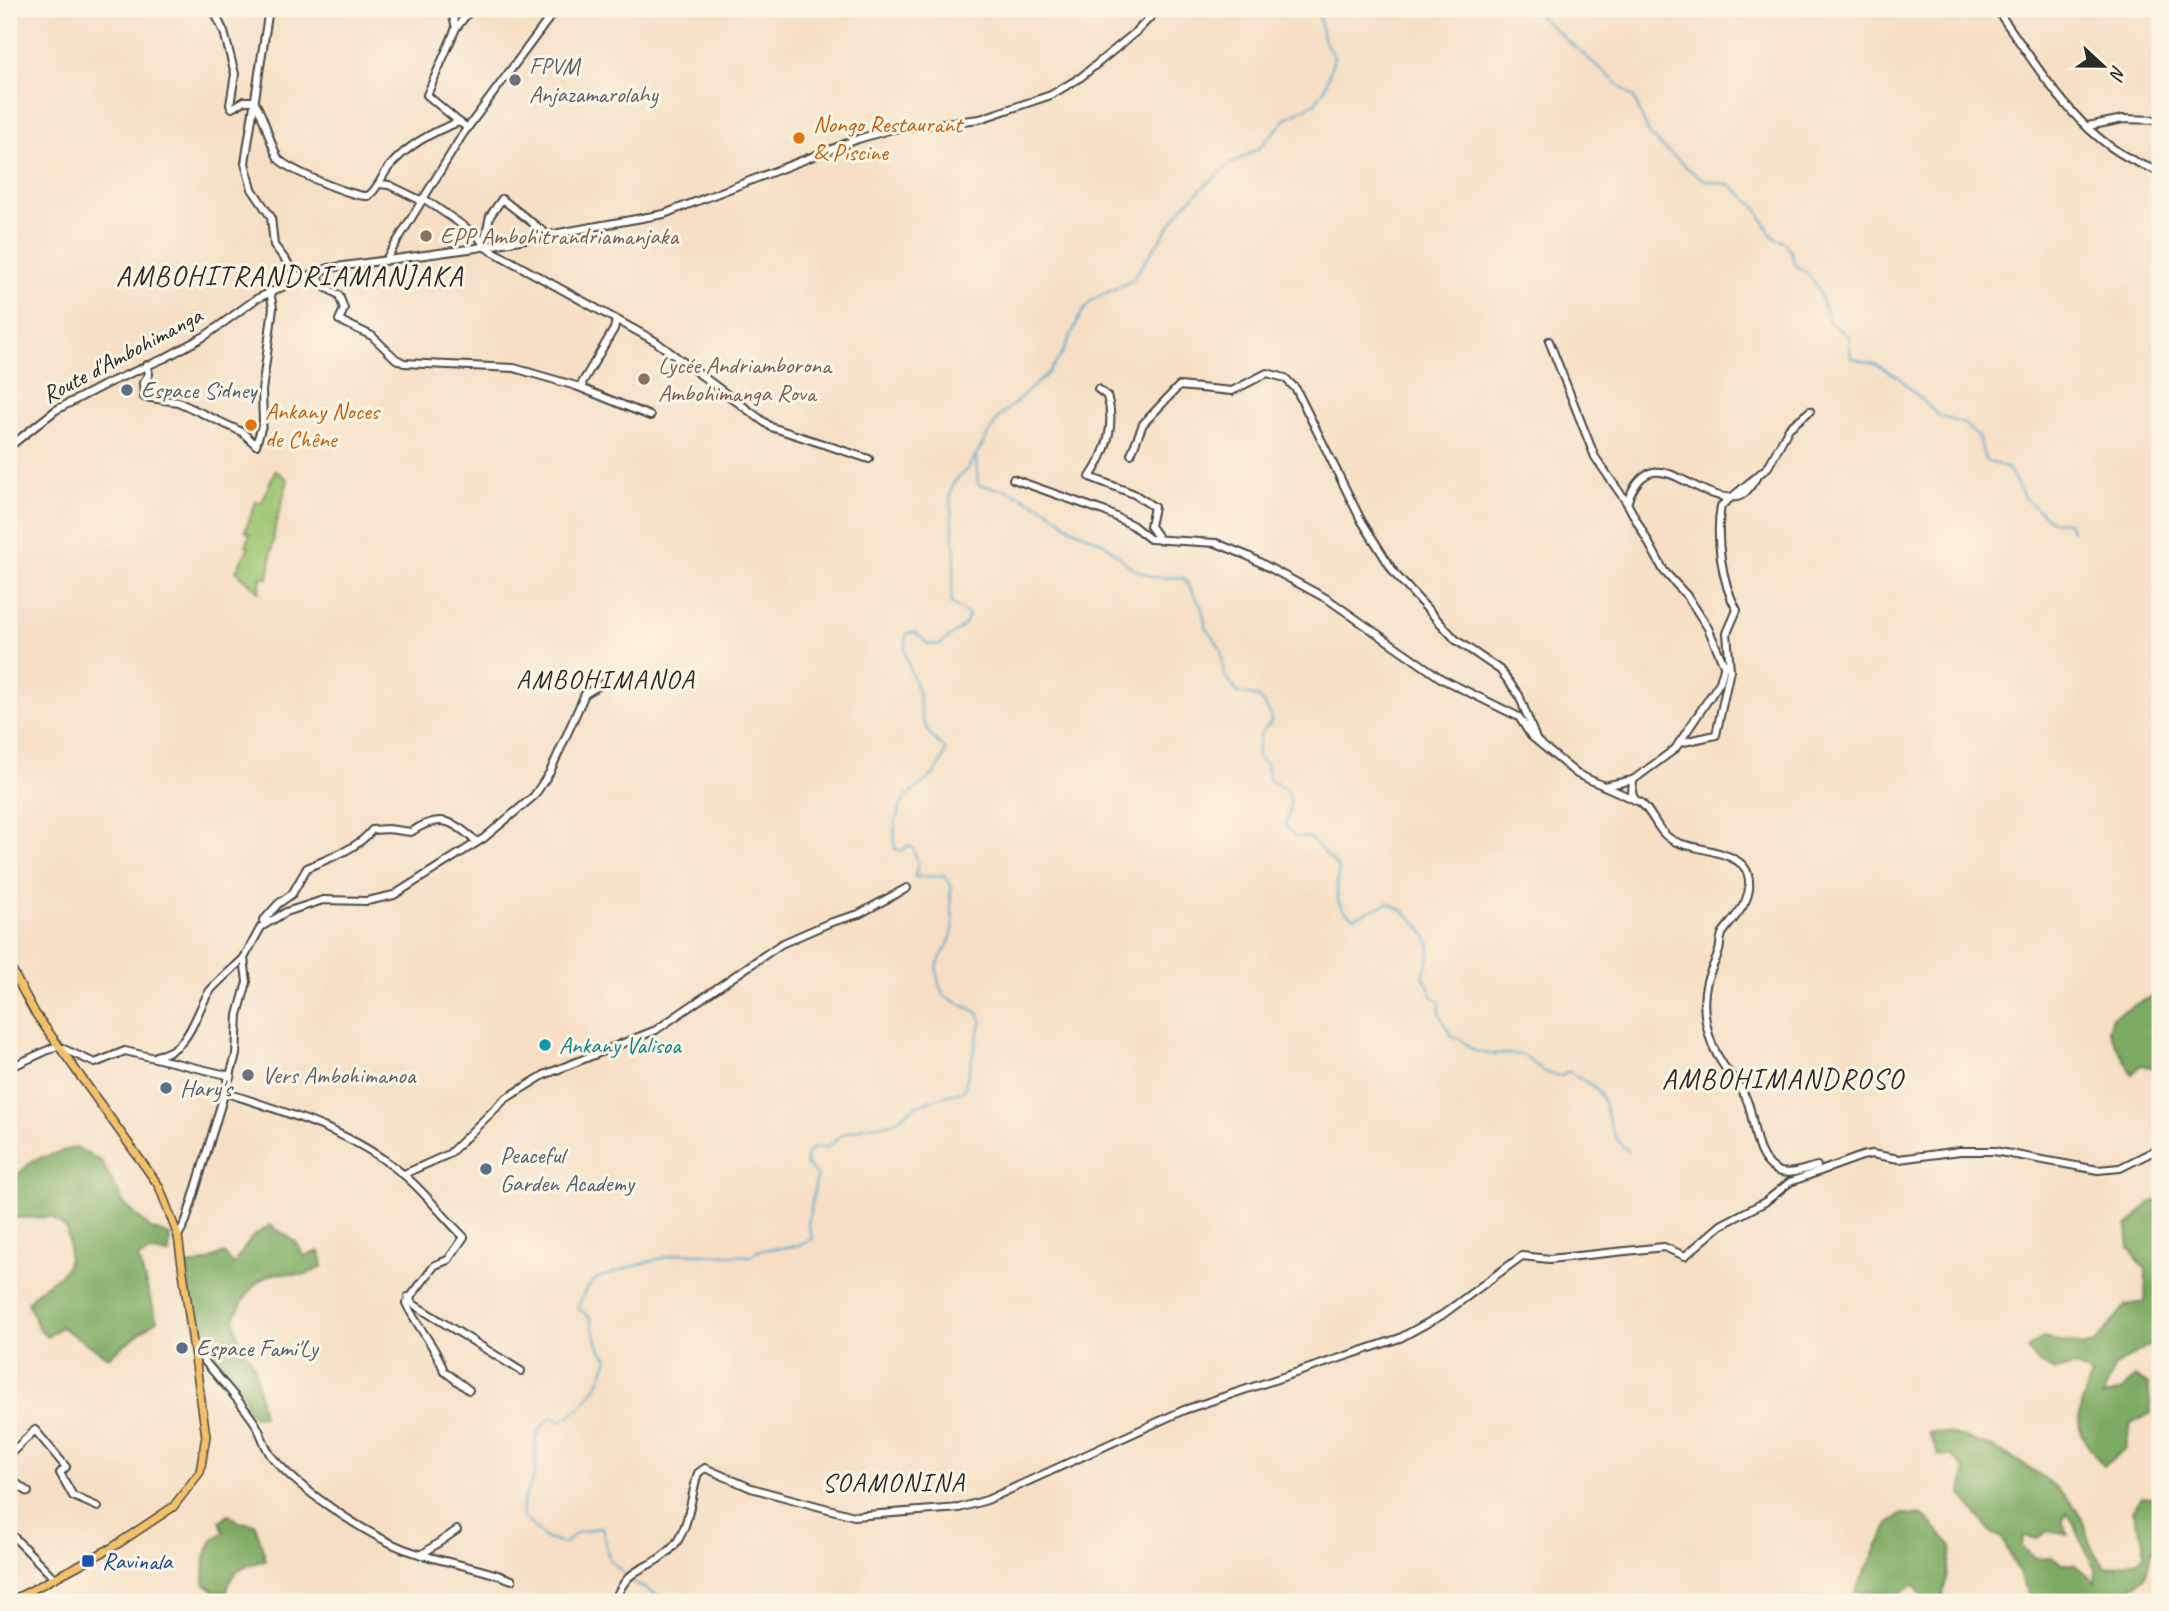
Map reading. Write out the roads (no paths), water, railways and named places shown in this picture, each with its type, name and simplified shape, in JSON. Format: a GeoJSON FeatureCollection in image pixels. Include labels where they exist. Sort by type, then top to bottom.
{"type":"FeatureCollection","features":[{"type":"Feature","properties":{"kind":"main road"},"geometry":{"type":"LineString","coordinates":[[9,965],[20,990],[57,1046],[159,1186],[178,1236],[206,1436],[204,1460],[197,1478],[179,1502],[149,1526],[9,1602]]}},
{"type":"Feature","properties":{"kind":"street"},"geometry":{"type":"LineString","coordinates":[[213,9],[224,33],[235,74],[230,105],[233,108],[244,101],[254,101]]}},
{"type":"Feature","properties":{"kind":"street"},"geometry":{"type":"LineString","coordinates":[[269,9],[246,172],[252,189],[271,217],[274,246],[300,279]]}},
{"type":"Feature","properties":{"kind":"street"},"geometry":{"type":"LineString","coordinates":[[450,9],[456,28]]}},
{"type":"Feature","properties":{"kind":"street"},"geometry":{"type":"LineString","coordinates":[[468,128],[427,95],[456,28],[471,9]]}},
{"type":"Feature","properties":{"kind":"street"},"geometry":{"type":"LineString","coordinates":[[384,261],[468,128],[556,9]]}},
{"type":"Feature","properties":{"kind":"street","name":"Route d'Ambohimanga"},"geometry":{"type":"LineString","coordinates":[[9,447],[17,437],[56,410],[165,358],[205,336],[270,291],[300,279],[329,268],[664,214],[858,139],[892,129],[969,121],[1051,96],[1081,77],[1137,31],[1158,9]]}},
{"type":"Feature","properties":{"kind":"street"},"geometry":{"type":"LineString","coordinates":[[1996,9],[2052,89],[2088,126],[2114,150],[2140,165],[2160,171]]}},
{"type":"Feature","properties":{"kind":"street"},"geometry":{"type":"LineString","coordinates":[[254,101],[284,165],[357,197],[368,196],[380,184],[387,170],[407,150],[428,135],[459,122]]}},
{"type":"Feature","properties":{"kind":"street"},"geometry":{"type":"LineString","coordinates":[[2088,126],[2123,119],[2160,120]]}},
{"type":"Feature","properties":{"kind":"street"},"geometry":{"type":"LineString","coordinates":[[380,184],[389,185],[420,200],[424,198],[478,236],[484,245],[655,341],[771,428],[869,459]]}},
{"type":"Feature","properties":{"kind":"street"},"geometry":{"type":"LineString","coordinates":[[484,245],[490,216],[502,199],[544,232]]}},
{"type":"Feature","properties":{"kind":"street"},"geometry":{"type":"LineString","coordinates":[[318,273],[321,285],[339,295],[344,309],[340,320],[383,344],[396,359],[404,363],[514,368],[583,388],[650,416]]}},
{"type":"Feature","properties":{"kind":"street"},"geometry":{"type":"LineString","coordinates":[[147,365],[149,374],[143,383],[144,397],[178,402],[242,432],[256,445],[263,422],[262,391],[273,308],[270,291]]}},
{"type":"Feature","properties":{"kind":"street"},"geometry":{"type":"LineString","coordinates":[[583,388],[582,383],[614,330],[616,320]]}},
{"type":"Feature","properties":{"kind":"street"},"geometry":{"type":"LineString","coordinates":[[1549,341],[1595,457],[1627,503],[1664,571],[1688,597],[1709,628],[1724,665]]}},
{"type":"Feature","properties":{"kind":"street"},"geometry":{"type":"LineString","coordinates":[[1131,454],[1143,424],[1179,386],[1232,391],[1267,373],[1284,377],[1296,389],[1361,520],[1395,574],[1456,640],[1500,670],[1519,695],[1536,741]]}},
{"type":"Feature","properties":{"kind":"street"},"geometry":{"type":"LineString","coordinates":[[1098,389],[1107,396],[1111,417],[1104,456],[1090,477],[1134,494],[1154,507],[1150,526],[1160,540]]}},
{"type":"Feature","properties":{"kind":"street"},"geometry":{"type":"LineString","coordinates":[[1627,503],[1639,478],[1645,473],[1668,474],[1708,492],[1731,496],[1742,494],[1768,467],[1789,428],[1810,411]]}},
{"type":"Feature","properties":{"kind":"street"},"geometry":{"type":"LineString","coordinates":[[1013,479],[1106,512],[1132,525],[1150,539],[1216,543],[1248,556],[1329,600],[1442,678],[1519,717],[1536,741],[1577,774],[1647,807],[1657,828],[1676,842],[1739,861],[1744,865],[1748,874],[1747,900],[1721,938],[1707,981],[1706,1025],[1720,1061],[1747,1100],[1756,1141],[1769,1165],[1778,1172],[1787,1174],[1818,1166],[1825,1168]]}},
{"type":"Feature","properties":{"kind":"street"},"geometry":{"type":"LineString","coordinates":[[1679,743],[1716,735],[1730,670],[1727,633],[1737,610],[1728,593],[1720,566],[1720,511],[1731,496]]}},
{"type":"Feature","properties":{"kind":"street"},"geometry":{"type":"LineString","coordinates":[[1604,786],[1633,780],[1661,762],[1679,743],[1720,682],[1728,650]]}},
{"type":"Feature","properties":{"kind":"street"},"geometry":{"type":"LineString","coordinates":[[152,1056],[176,1049],[182,1043],[202,1012],[209,993],[244,958],[261,927],[286,912],[323,900],[367,901],[394,895],[477,842],[534,796],[550,772],[585,694],[602,684]]}},
{"type":"Feature","properties":{"kind":"street"},"geometry":{"type":"LineString","coordinates":[[1633,780],[1632,793],[1635,800]]}},
{"type":"Feature","properties":{"kind":"street"},"geometry":{"type":"LineString","coordinates":[[264,921],[278,904],[292,894],[307,869],[331,861],[362,841],[372,830],[388,828],[411,832],[427,822],[443,820],[477,842]]}},
{"type":"Feature","properties":{"kind":"street"},"geometry":{"type":"LineString","coordinates":[[404,1174],[449,1154],[505,1099],[544,1074],[656,1030],[781,944],[829,923],[859,914],[907,888]]}},
{"type":"Feature","properties":{"kind":"street"},"geometry":{"type":"LineString","coordinates":[[178,1236],[186,1221],[231,1076],[238,1037],[238,1015],[247,982],[244,958]]}},
{"type":"Feature","properties":{"kind":"street"},"geometry":{"type":"LineString","coordinates":[[9,1068],[57,1046],[95,1063],[125,1051],[231,1076]]}},
{"type":"Feature","properties":{"kind":"street"},"geometry":{"type":"LineString","coordinates":[[224,1092],[358,1141],[404,1174],[464,1237],[448,1260],[435,1265],[406,1303],[440,1355],[444,1371],[469,1390]]}},
{"type":"Feature","properties":{"kind":"street"},"geometry":{"type":"LineString","coordinates":[[614,1602],[624,1581],[633,1571],[668,1552],[678,1540],[701,1469],[708,1469],[751,1489],[847,1515],[959,1508],[987,1500],[1184,1410],[1388,1343],[1443,1315],[1522,1256],[1549,1259],[1664,1247],[1685,1256],[1735,1216],[1765,1202],[1790,1182],[1871,1154],[1899,1159],[1969,1150],[2019,1154],[2098,1170],[2120,1168],[2160,1148]]}},
{"type":"Feature","properties":{"kind":"street"},"geometry":{"type":"LineString","coordinates":[[408,1297],[413,1304],[521,1371]]}},
{"type":"Feature","properties":{"kind":"street"},"geometry":{"type":"LineString","coordinates":[[191,1344],[255,1424],[267,1451],[286,1471],[355,1523],[387,1542],[435,1561],[473,1566],[512,1580]]}},
{"type":"Feature","properties":{"kind":"street"},"geometry":{"type":"LineString","coordinates":[[9,1455],[35,1430],[65,1467],[60,1473],[73,1496],[98,1507]]}},
{"type":"Feature","properties":{"kind":"street"},"geometry":{"type":"LineString","coordinates":[[9,1478],[29,1492]]}},
{"type":"Feature","properties":{"kind":"street"},"geometry":{"type":"LineString","coordinates":[[421,1555],[457,1530]]}},
{"type":"Feature","properties":{"kind":"street"},"geometry":{"type":"LineString","coordinates":[[9,1532],[53,1577]]}},
{"type":"Feature","properties":{"kind":"waterway"},"geometry":{"type":"LineString","coordinates":[[627,1577],[609,1559],[602,1527],[577,1533],[563,1544],[545,1538],[523,1517],[523,1501],[535,1472],[538,1433],[551,1417],[562,1421],[586,1401],[601,1378],[608,1358],[599,1347],[590,1318],[578,1308],[584,1292],[597,1278],[681,1253],[752,1256],[762,1250],[805,1243],[812,1239],[808,1224],[817,1176],[806,1164],[806,1156],[811,1149],[828,1147],[841,1135],[863,1127],[893,1123],[917,1105],[964,1090],[982,1020],[977,1012],[944,996],[939,983],[937,966],[953,930],[950,897],[952,887],[944,876],[915,877],[918,862],[913,848],[907,846],[902,851],[895,849],[894,842],[900,806],[908,795],[936,772],[946,749],[931,736],[924,724],[918,692],[906,657],[907,634],[915,632],[928,644],[939,645],[965,625],[969,615],[951,603],[955,555],[950,497],[953,483],[968,468],[999,417],[1047,374],[1061,356],[1081,314],[1092,300],[1131,281],[1182,208],[1203,187],[1229,165],[1258,149],[1288,117],[1315,103],[1325,88],[1334,57],[1323,38],[1318,9]]}},
{"type":"Feature","properties":{"kind":"waterway"},"geometry":{"type":"LineString","coordinates":[[1531,9],[1634,98],[1650,136],[1695,174],[1705,180],[1731,185],[1756,207],[1772,236],[1785,243],[1792,253],[1793,263],[1808,274],[1818,288],[1829,322],[1849,336],[1851,358],[1875,364],[1897,376],[1939,416],[1964,424],[1978,437],[1986,461],[2009,469],[2025,499],[2052,521],[2068,522],[2072,531]]}},
{"type":"Feature","properties":{"kind":"waterway"},"geometry":{"type":"LineString","coordinates":[[976,457],[978,485],[1008,490],[1047,509],[1071,528],[1104,543],[1133,569],[1154,577],[1184,578],[1202,608],[1206,627],[1221,649],[1224,674],[1238,693],[1258,697],[1270,713],[1271,723],[1260,734],[1257,757],[1265,763],[1270,781],[1288,794],[1290,805],[1286,826],[1296,837],[1309,837],[1339,868],[1337,896],[1342,908],[1355,917],[1388,903],[1409,916],[1427,938],[1430,953],[1423,975],[1433,997],[1440,1002],[1439,1012],[1452,1037],[1462,1040],[1471,1049],[1481,1053],[1524,1055],[1544,1072],[1562,1076],[1568,1071],[1590,1084],[1601,1096],[1614,1135],[1628,1151]]}},
{"type":"Feature","properties":{"kind":"waterway"},"geometry":{"type":"LineString","coordinates":[[631,1581],[670,1602]]}},
{"type":"Feature","properties":{"kind":"place","name":"FPVM Anjazamarolahy"},"geometry":{"type":"Point","coordinates":[515,80]}},
{"type":"Feature","properties":{"kind":"place","name":"Nongo Restaurant & Piscine"},"geometry":{"type":"Point","coordinates":[799,138]}},
{"type":"Feature","properties":{"kind":"place","name":"EPP Ambohitrandriamanjaka"},"geometry":{"type":"Point","coordinates":[426,236]}},
{"type":"Feature","properties":{"kind":"place","name":"Lycée Andriamborona Ambohimanga Rova"},"geometry":{"type":"Point","coordinates":[644,379]}},
{"type":"Feature","properties":{"kind":"place","name":"Espace Sidney"},"geometry":{"type":"Point","coordinates":[127,390]}},
{"type":"Feature","properties":{"kind":"place","name":"Ankany Noces de Chêne"},"geometry":{"type":"Point","coordinates":[251,425]}},
{"type":"Feature","properties":{"kind":"place","name":"Ankany Valisoa"},"geometry":{"type":"Point","coordinates":[545,1045]}},
{"type":"Feature","properties":{"kind":"place","name":"Vers Ambohimanoa"},"geometry":{"type":"Point","coordinates":[248,1075]}},
{"type":"Feature","properties":{"kind":"place","name":"Hary's"},"geometry":{"type":"Point","coordinates":[166,1088]}},
{"type":"Feature","properties":{"kind":"place","name":"Peaceful Garden Academy"},"geometry":{"type":"Point","coordinates":[486,1169]}},
{"type":"Feature","properties":{"kind":"place","name":"Espace Fami'Ly"},"geometry":{"type":"Point","coordinates":[182,1348]}},
{"type":"Feature","properties":{"kind":"place","name":"Ravinala"},"geometry":{"type":"Point","coordinates":[88,1561]}},
{"type":"Feature","properties":{"kind":"district","name":"AMBOHITRANDRIAMANJAKA"},"geometry":{"type":"Point","coordinates":[290,275]}},
{"type":"Feature","properties":{"kind":"district","name":"AMBOHIMANOA"},"geometry":{"type":"Point","coordinates":[606,679]}},
{"type":"Feature","properties":{"kind":"district","name":"AMBOHIMANDROSO"},"geometry":{"type":"Point","coordinates":[1783,1078]}},
{"type":"Feature","properties":{"kind":"district","name":"SOAMONINA"},"geometry":{"type":"Point","coordinates":[894,1482]}}]}
